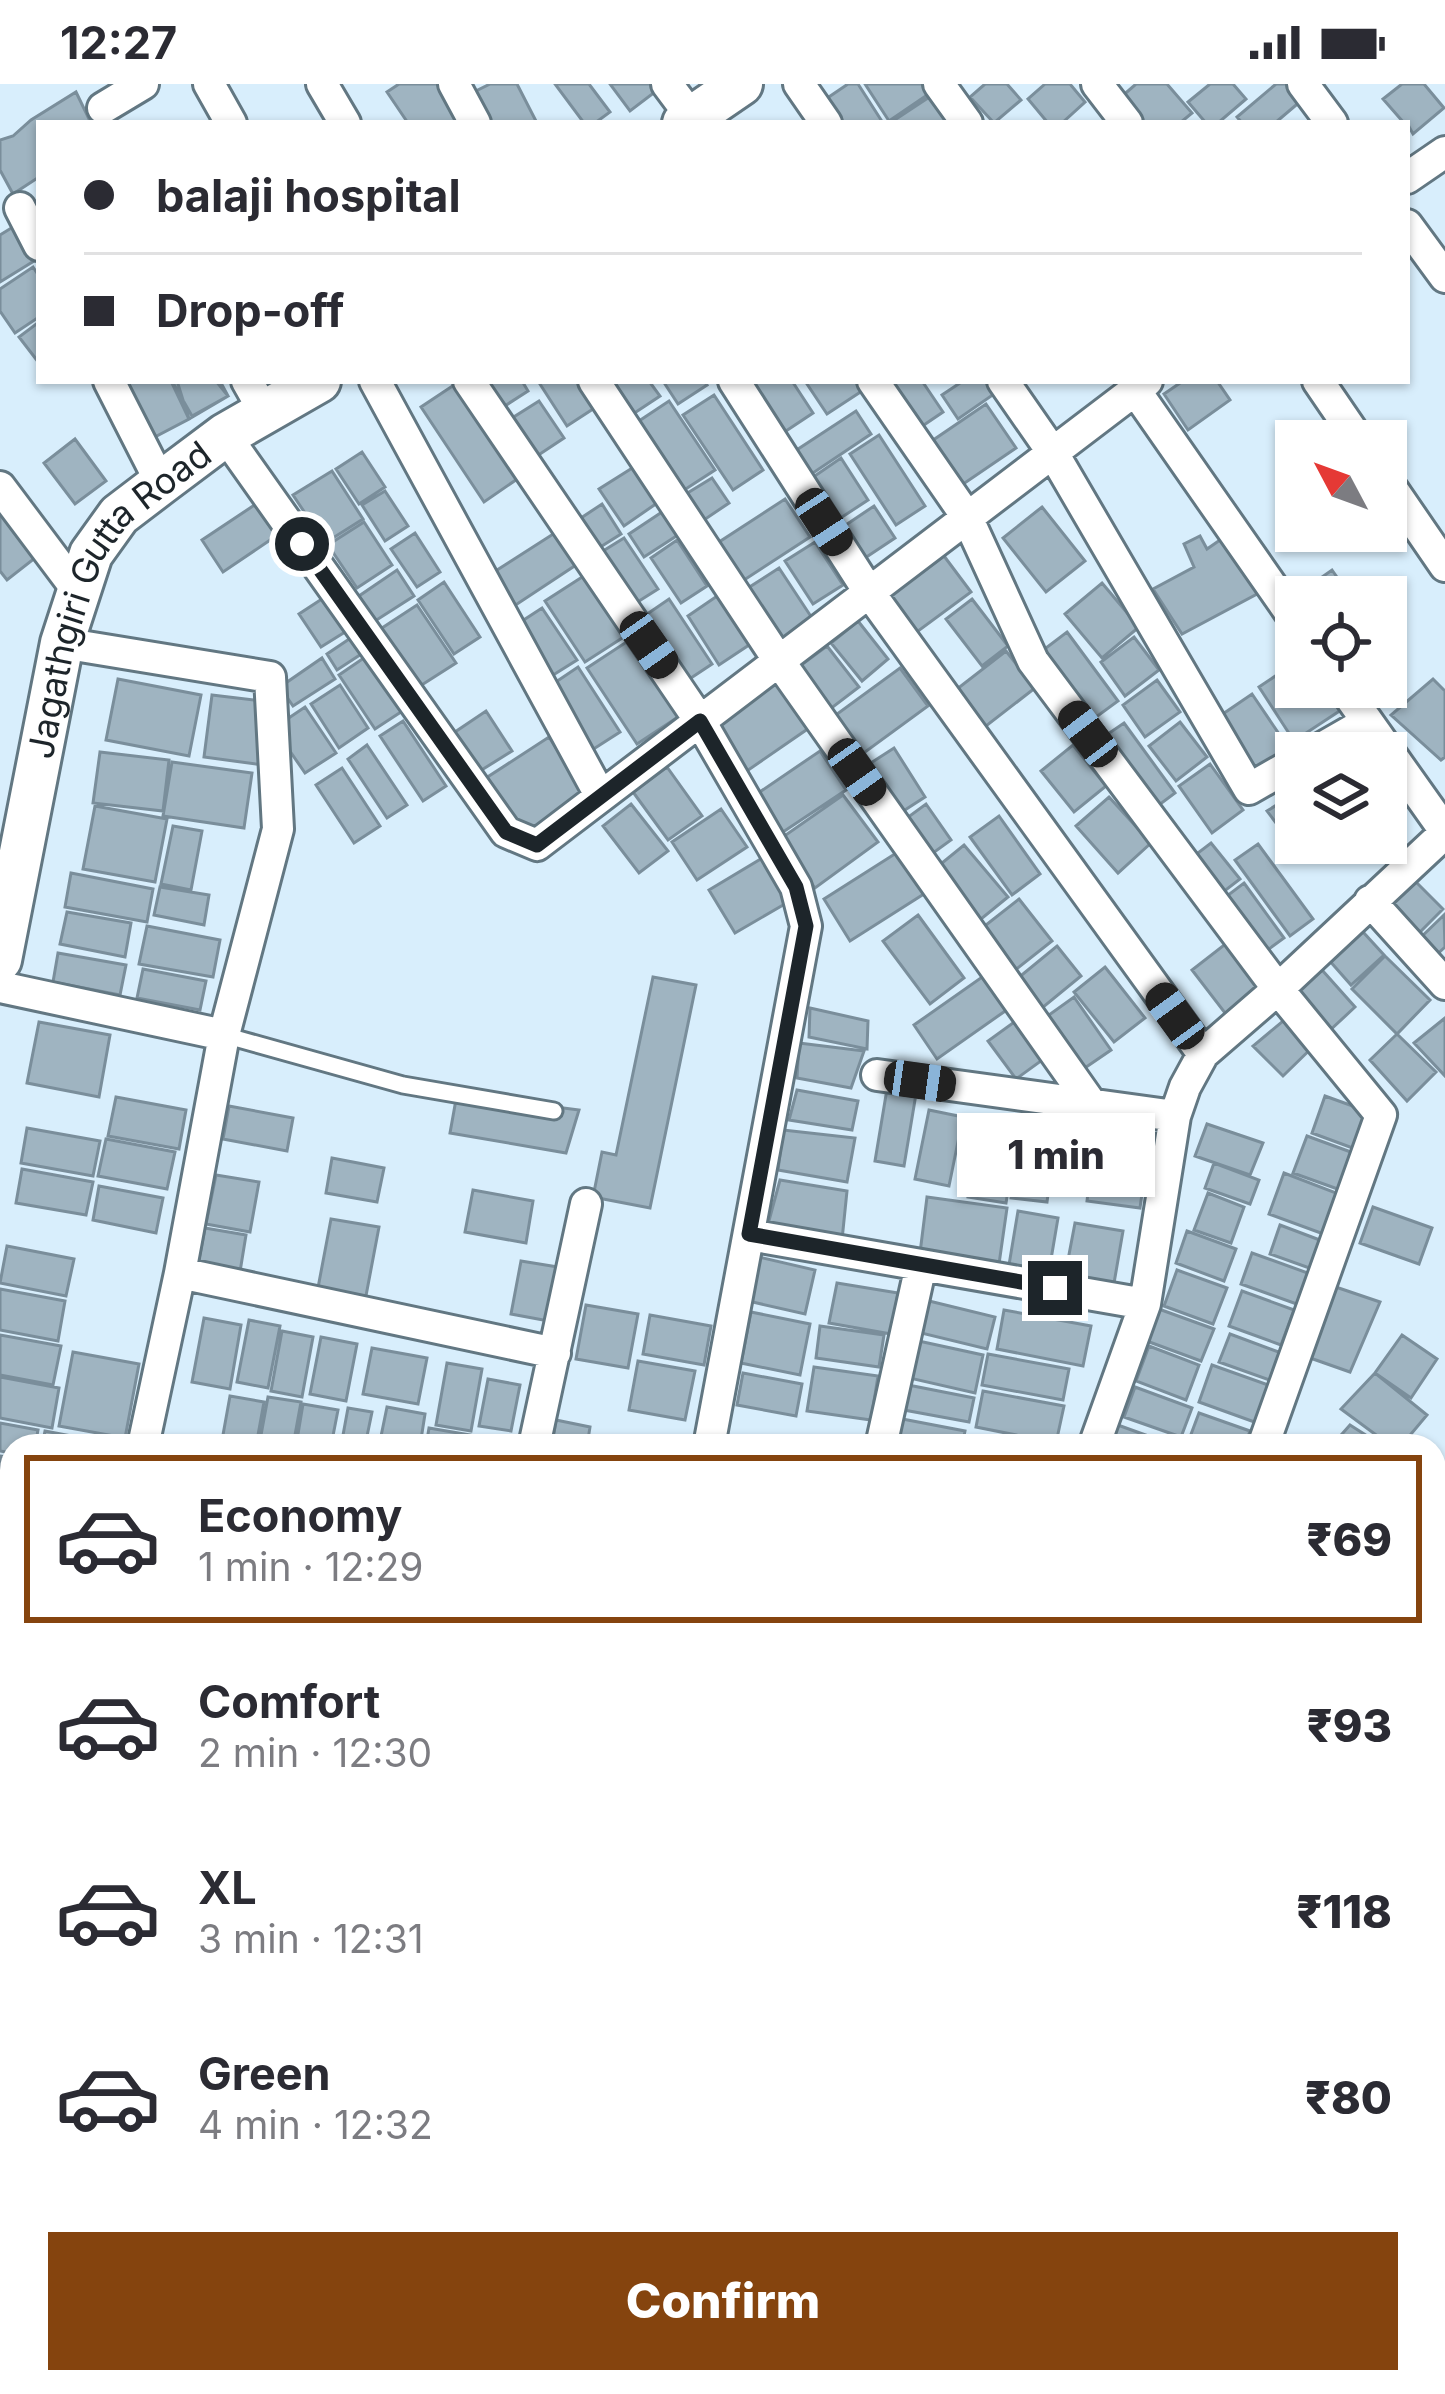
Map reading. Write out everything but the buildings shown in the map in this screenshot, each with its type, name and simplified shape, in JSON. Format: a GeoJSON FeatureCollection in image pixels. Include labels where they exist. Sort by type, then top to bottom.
{"type":"FeatureCollection","features":[{"type":"Feature","properties":{"kind":"street"},"geometry":{"type":"LineString","coordinates":[[101,105],[143,84]]}},
{"type":"Feature","properties":{"kind":"street"},"geometry":{"type":"LineString","coordinates":[[209,84],[229,120]]}},
{"type":"Feature","properties":{"kind":"street"},"geometry":{"type":"LineString","coordinates":[[322,84],[343,120]]}},
{"type":"Feature","properties":{"kind":"street"},"geometry":{"type":"LineString","coordinates":[[454,84],[473,120]]}},
{"type":"Feature","properties":{"kind":"street"},"geometry":{"type":"LineString","coordinates":[[685,112],[741,84]]}},
{"type":"Feature","properties":{"kind":"street"},"geometry":{"type":"LineString","coordinates":[[799,84],[824,120]]}},
{"type":"Feature","properties":{"kind":"street"},"geometry":{"type":"LineString","coordinates":[[939,84],[966,120]]}},
{"type":"Feature","properties":{"kind":"street"},"geometry":{"type":"LineString","coordinates":[[1097,84],[1125,120]]}},
{"type":"Feature","properties":{"kind":"street"},"geometry":{"type":"LineString","coordinates":[[1303,84],[1330,120]]}},
{"type":"Feature","properties":{"kind":"street"},"geometry":{"type":"LineString","coordinates":[[1410,176],[1445,152]]}},
{"type":"Feature","properties":{"kind":"street"},"geometry":{"type":"LineString","coordinates":[[20,208],[36,239]]}},
{"type":"Feature","properties":{"kind":"street"},"geometry":{"type":"LineString","coordinates":[[1410,229],[1445,277]]}},
{"type":"Feature","properties":{"kind":"street"},"geometry":{"type":"LineString","coordinates":[[111,384],[161,483]]}},
{"type":"Feature","properties":{"kind":"street","name":"Jagathgiri Gutta Road"},"geometry":{"type":"LineString","coordinates":[[0,960],[8,881],[62,643],[92,554],[118,515],[225,435],[255,396],[306,384]]}},
{"type":"Feature","properties":{"kind":"street"},"geometry":{"type":"LineString","coordinates":[[377,384],[600,795]]}},
{"type":"Feature","properties":{"kind":"street"},"geometry":{"type":"LineString","coordinates":[[471,384],[700,721],[796,887],[806,926],[711,1434]]}},
{"type":"Feature","properties":{"kind":"street"},"geometry":{"type":"LineString","coordinates":[[596,384],[779,661],[1092,1105]]}},
{"type":"Feature","properties":{"kind":"street"},"geometry":{"type":"LineString","coordinates":[[736,384],[868,592],[1203,1054]]}},
{"type":"Feature","properties":{"kind":"street"},"geometry":{"type":"LineString","coordinates":[[875,384],[967,518],[1033,662],[1278,989],[1381,1115],[1267,1434]]}},
{"type":"Feature","properties":{"kind":"street"},"geometry":{"type":"LineString","coordinates":[[1005,384],[1053,453],[1249,789],[1275,774]]}},
{"type":"Feature","properties":{"kind":"street"},"geometry":{"type":"LineString","coordinates":[[1320,384],[1345,420]]}},
{"type":"Feature","properties":{"kind":"street"},"geometry":{"type":"LineString","coordinates":[[225,435],[506,832],[537,845],[1141,386],[1275,589]]}},
{"type":"Feature","properties":{"kind":"street"},"geometry":{"type":"LineString","coordinates":[[0,487],[78,592]]}},
{"type":"Feature","properties":{"kind":"street"},"geometry":{"type":"LineString","coordinates":[[1407,511],[1445,566]]}},
{"type":"Feature","properties":{"kind":"street"},"geometry":{"type":"LineString","coordinates":[[62,643],[270,677],[278,829],[224,1035],[153,1434]]}},
{"type":"Feature","properties":{"kind":"street"},"geometry":{"type":"LineString","coordinates":[[1098,1434],[1145,1304],[1175,1116],[1203,1054],[1445,832],[1357,708]]}},
{"type":"Feature","properties":{"kind":"street"},"geometry":{"type":"LineString","coordinates":[[1349,732],[1367,722]]}},
{"type":"Feature","properties":{"kind":"street"},"geometry":{"type":"LineString","coordinates":[[1370,902],[1445,984]]}},
{"type":"Feature","properties":{"kind":"street"},"geometry":{"type":"LineString","coordinates":[[0,987],[224,1035]]}},
{"type":"Feature","properties":{"kind":"street"},"geometry":{"type":"LineString","coordinates":[[877,1075],[1175,1116]]}},
{"type":"Feature","properties":{"kind":"street"},"geometry":{"type":"LineString","coordinates":[[537,1434],[586,1204]]}},
{"type":"Feature","properties":{"kind":"street"},"geometry":{"type":"LineString","coordinates":[[749,1234],[1145,1304]]}},
{"type":"Feature","properties":{"kind":"street"},"geometry":{"type":"LineString","coordinates":[[884,1434],[921,1265]]}},
{"type":"Feature","properties":{"kind":"street"},"geometry":{"type":"LineString","coordinates":[[180,1273],[555,1353]]}},
{"type":"Feature","properties":{"kind":"lane"},"geometry":{"type":"LineString","coordinates":[[224,1035],[403,1085],[554,1111]]}},
{"type":"Feature","properties":{"kind":"route"},"geometry":{"type":"LineString","coordinates":[[302,544],[506,832],[537,845],[700,721],[796,887],[806,926],[749,1234],[1055,1288]]}}]}
